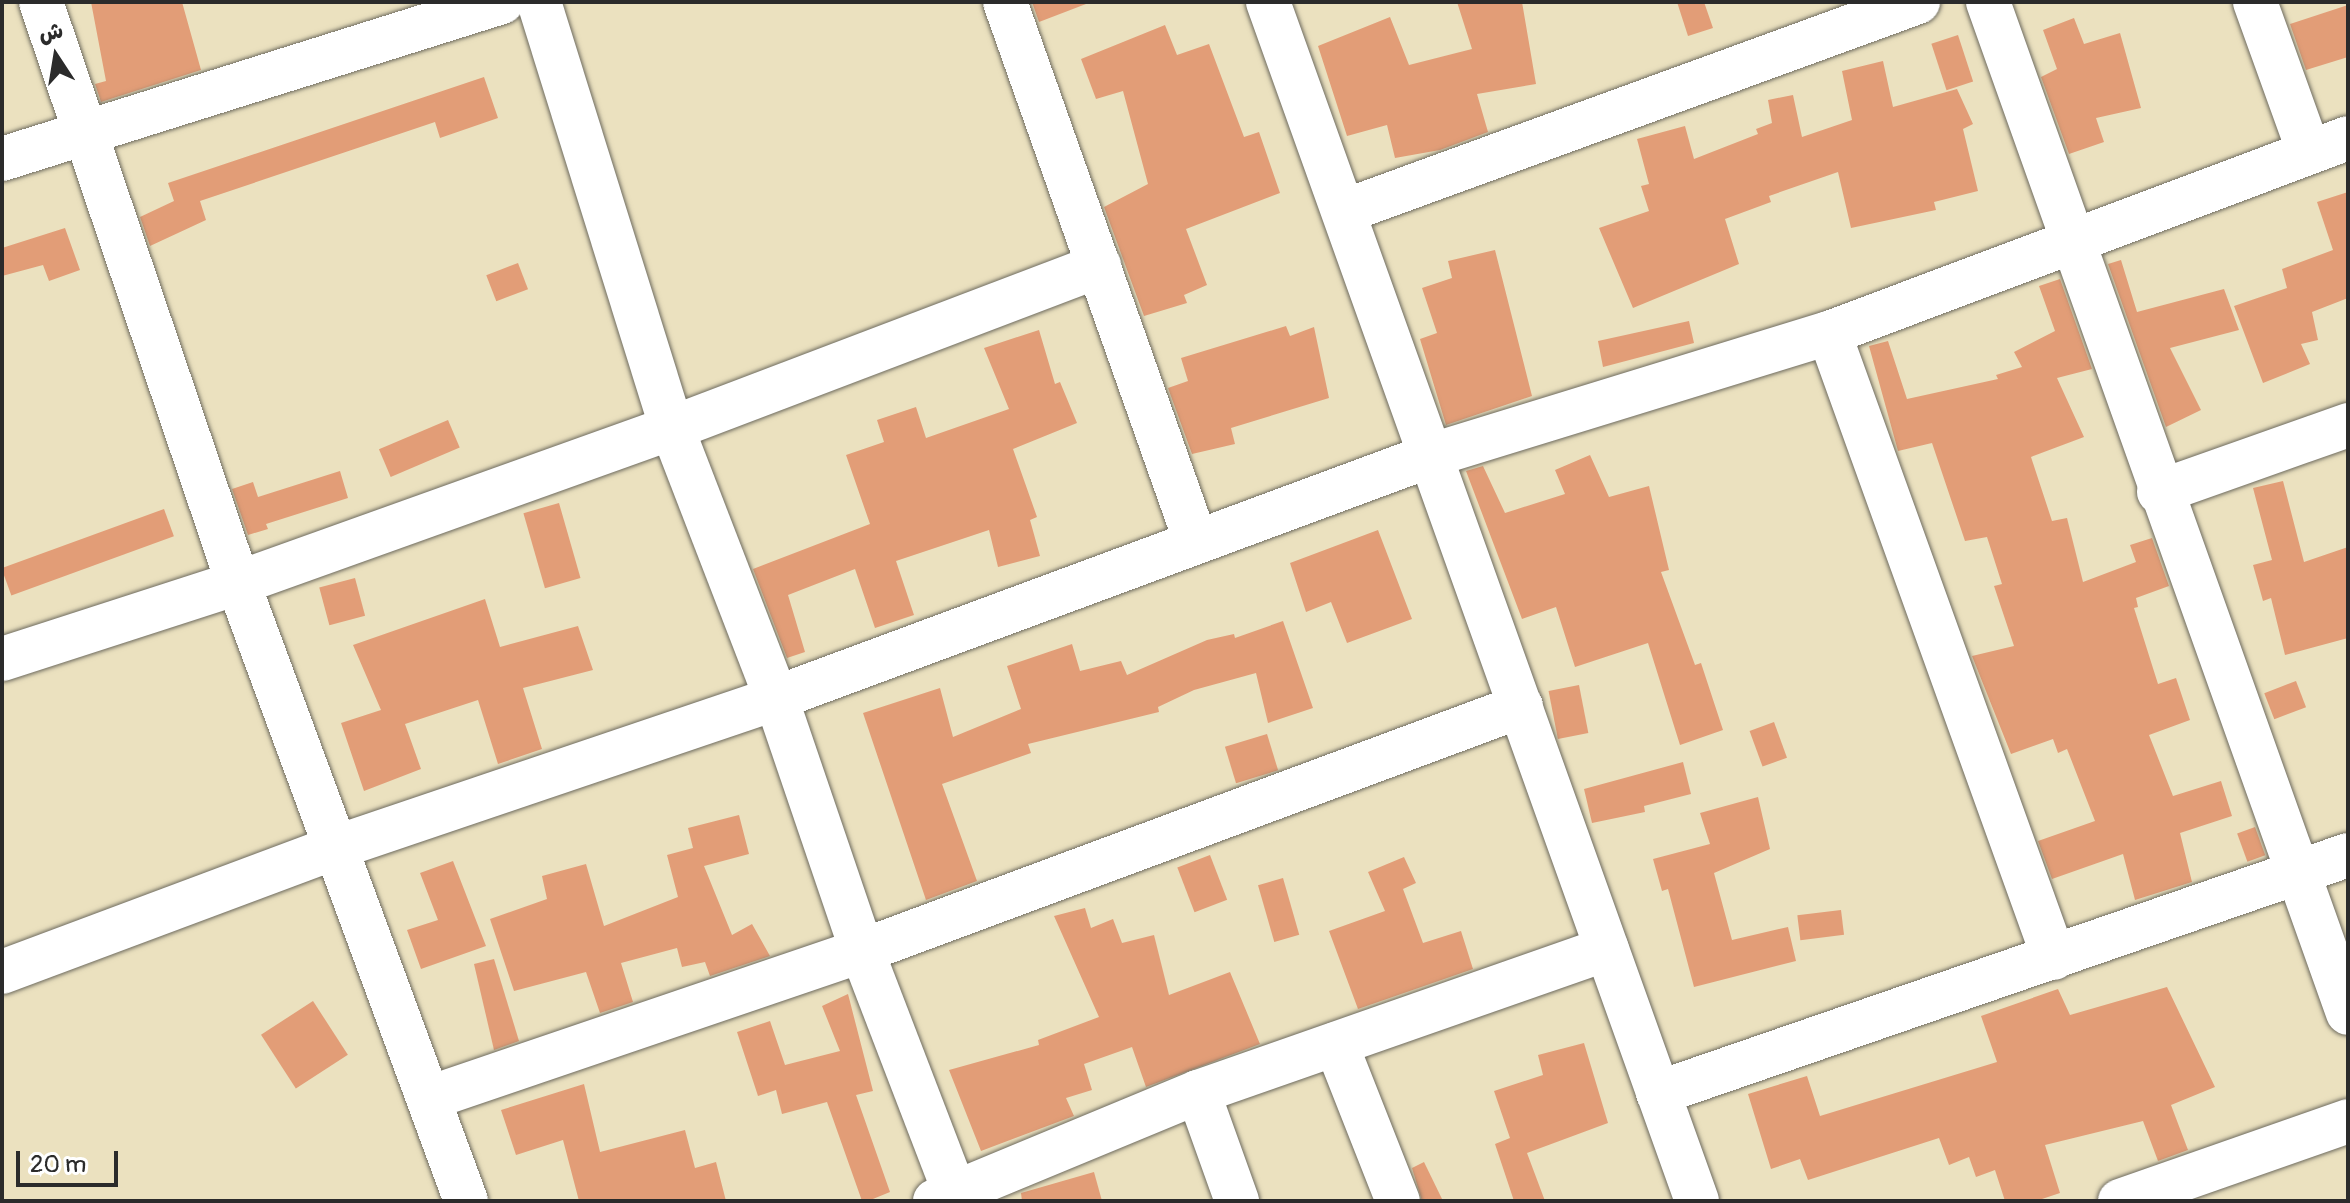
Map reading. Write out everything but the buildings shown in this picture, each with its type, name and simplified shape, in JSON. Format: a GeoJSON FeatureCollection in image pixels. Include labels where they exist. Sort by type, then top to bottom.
{"type":"FeatureCollection","features":[{"type":"Feature","properties":{"kind":"street"},"geometry":{"type":"LineString","coordinates":[[41,2],[238,583],[466,1201]]}},
{"type":"Feature","properties":{"kind":"street"},"geometry":{"type":"LineString","coordinates":[[2,159],[502,2]]}},
{"type":"Feature","properties":{"kind":"street"},"geometry":{"type":"LineString","coordinates":[[539,2],[672,428],[776,698],[950,1199],[1198,1092],[1607,949]]}},
{"type":"Feature","properties":{"kind":"street"},"geometry":{"type":"LineString","coordinates":[[1005,2],[1195,539]]}},
{"type":"Feature","properties":{"kind":"street"},"geometry":{"type":"LineString","coordinates":[[1268,2],[1697,1201]]}},
{"type":"Feature","properties":{"kind":"street"},"geometry":{"type":"LineString","coordinates":[[1345,211],[1918,2]]}},
{"type":"Feature","properties":{"kind":"street"},"geometry":{"type":"LineString","coordinates":[[1988,2],[2070,244],[2348,1013]]}},
{"type":"Feature","properties":{"kind":"street"},"geometry":{"type":"LineString","coordinates":[[2,972],[334,848],[776,698],[1195,539],[1432,455],[1829,333],[2328,145],[2255,2]]}},
{"type":"Feature","properties":{"kind":"street"},"geometry":{"type":"LineString","coordinates":[[2,659],[238,583],[672,428],[1099,266]]}},
{"type":"Feature","properties":{"kind":"street"},"geometry":{"type":"LineString","coordinates":[[1829,333],[2054,958]]}},
{"type":"Feature","properties":{"kind":"street"},"geometry":{"type":"LineString","coordinates":[[2159,492],[2348,425]]}},
{"type":"Feature","properties":{"kind":"street"},"geometry":{"type":"LineString","coordinates":[[429,1098],[862,951],[1521,706]]}},
{"type":"Feature","properties":{"kind":"street"},"geometry":{"type":"LineString","coordinates":[[1658,1093],[2348,855]]}},
{"type":"Feature","properties":{"kind":"street"},"geometry":{"type":"LineString","coordinates":[[1336,1044],[1398,1201]]}},
{"type":"Feature","properties":{"kind":"street"},"geometry":{"type":"LineString","coordinates":[[1198,1092],[1237,1201]]}},
{"type":"Feature","properties":{"kind":"street"},"geometry":{"type":"LineString","coordinates":[[2120,1201],[2348,1121]]}}]}
